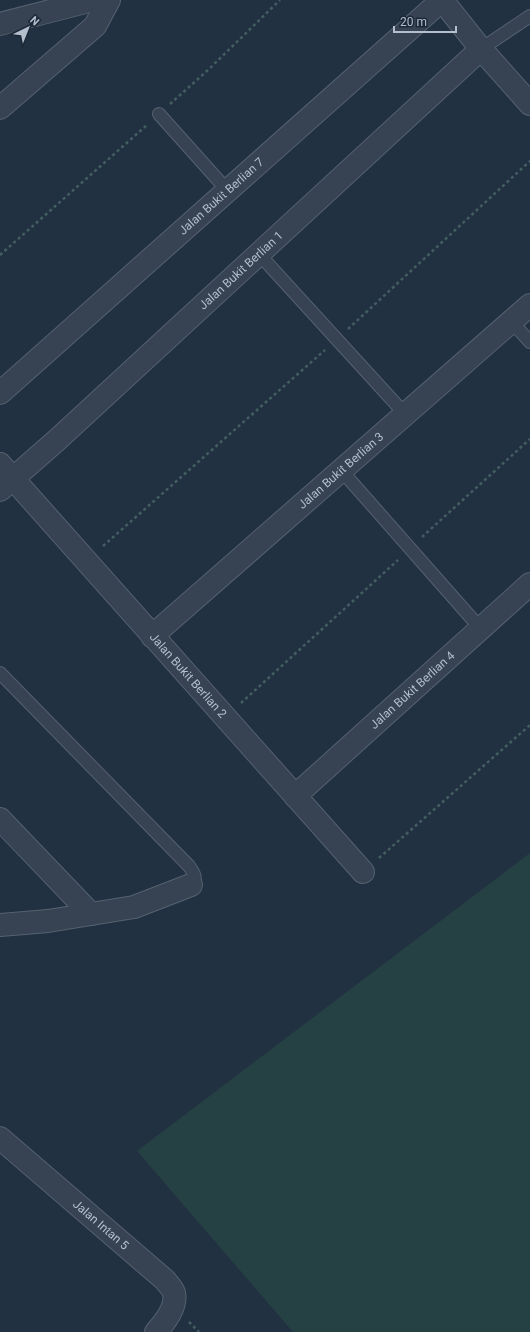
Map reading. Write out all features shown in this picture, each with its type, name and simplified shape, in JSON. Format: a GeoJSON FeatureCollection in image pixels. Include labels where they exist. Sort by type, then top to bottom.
{"type":"FeatureCollection","features":[{"type":"Feature","properties":{"kind":"street"},"geometry":{"type":"LineString","coordinates":[[0,24],[93,0]]}},
{"type":"Feature","properties":{"kind":"street"},"geometry":{"type":"LineString","coordinates":[[0,108],[95,26],[109,0]]}},
{"type":"Feature","properties":{"kind":"street"},"geometry":{"type":"LineString","coordinates":[[442,0],[481,49],[530,104]]}},
{"type":"Feature","properties":{"kind":"street","name":"Jalan Bukit Berlian 7"},"geometry":{"type":"LineString","coordinates":[[0,393],[442,0]]}},
{"type":"Feature","properties":{"kind":"street","name":"Jalan Bukit Berlian 1"},"geometry":{"type":"LineString","coordinates":[[4,478],[259,254],[481,49]]}},
{"type":"Feature","properties":{"kind":"street","name":"Jalan Bukit Berlian 3"},"geometry":{"type":"LineString","coordinates":[[152,636],[530,305]]}},
{"type":"Feature","properties":{"kind":"street","name":"Jalan Bukit Berlian 2"},"geometry":{"type":"LineString","coordinates":[[4,478],[86,561],[363,872]]}},
{"type":"Feature","properties":{"kind":"street","name":"Jalan Bukit Berlian 4"},"geometry":{"type":"LineString","coordinates":[[295,796],[530,584]]}},
{"type":"Feature","properties":{"kind":"street"},"geometry":{"type":"LineString","coordinates":[[0,819],[91,914]]}},
{"type":"Feature","properties":{"kind":"street"},"geometry":{"type":"LineString","coordinates":[[0,925],[48,921],[134,907],[191,885]]}},
{"type":"Feature","properties":{"kind":"street","name":"Jalan Intan 5"},"geometry":{"type":"LineString","coordinates":[[3,1145],[165,1280],[174,1292],[174,1306],[160,1328]]}},
{"type":"Feature","properties":{"kind":"lane"},"geometry":{"type":"LineString","coordinates":[[481,49],[530,16]]}},
{"type":"Feature","properties":{"kind":"lane"},"geometry":{"type":"LineString","coordinates":[[159,114],[228,190]]}},
{"type":"Feature","properties":{"kind":"lane"},"geometry":{"type":"LineString","coordinates":[[259,254],[405,414]]}},
{"type":"Feature","properties":{"kind":"lane"},"geometry":{"type":"LineString","coordinates":[[511,322],[530,342]]}},
{"type":"Feature","properties":{"kind":"lane"},"geometry":{"type":"LineString","coordinates":[[341,470],[480,629]]}},
{"type":"Feature","properties":{"kind":"lane"},"geometry":{"type":"LineString","coordinates":[[0,673],[189,866],[194,872],[195,878],[191,885]]}},
{"type":"Feature","properties":{"kind":"path"},"geometry":{"type":"LineString","coordinates":[[0,256],[208,70],[280,0]]}},
{"type":"Feature","properties":{"kind":"path"},"geometry":{"type":"LineString","coordinates":[[86,561],[337,340],[530,161]]}},
{"type":"Feature","properties":{"kind":"path"},"geometry":{"type":"LineString","coordinates":[[225,718],[530,439]]}},
{"type":"Feature","properties":{"kind":"path"},"geometry":{"type":"LineString","coordinates":[[363,872],[530,725]]}},
{"type":"Feature","properties":{"kind":"green space"},"geometry":{"type":"Polygon","coordinates":[[[530,853],[530,1332],[293,1332],[137,1151],[530,853]]]}}]}
